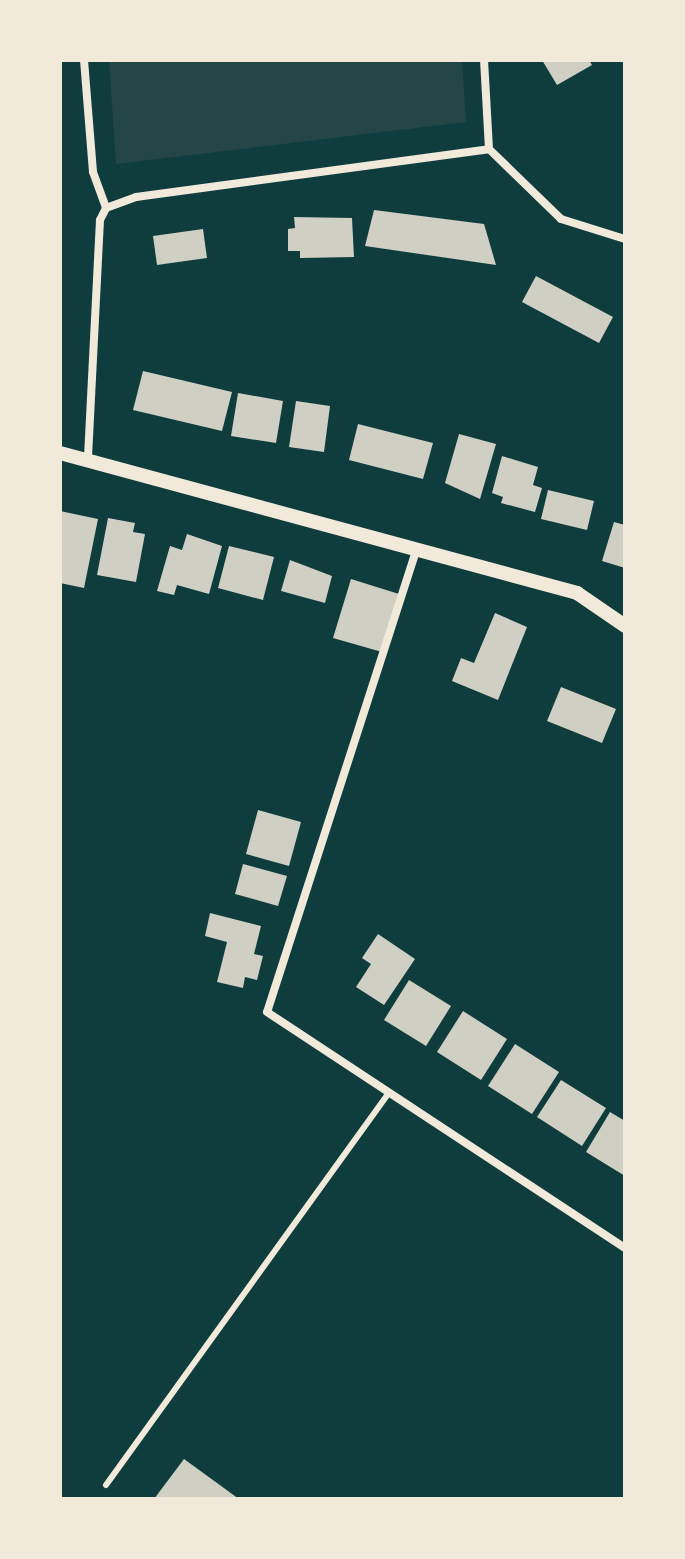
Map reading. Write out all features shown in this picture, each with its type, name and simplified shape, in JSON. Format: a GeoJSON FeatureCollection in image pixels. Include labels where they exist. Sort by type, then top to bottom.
{"type":"FeatureCollection","features":[{"type":"Feature","properties":{"kind":"street"},"geometry":{"type":"LineString","coordinates":[[84,60],[93,172],[106,208]]}},
{"type":"Feature","properties":{"kind":"street"},"geometry":{"type":"LineString","coordinates":[[484,60],[489,149],[561,219],[625,239]]}},
{"type":"Feature","properties":{"kind":"street"},"geometry":{"type":"LineString","coordinates":[[88,457],[100,220],[106,208],[136,197],[489,149]]}},
{"type":"Feature","properties":{"kind":"street"},"geometry":{"type":"LineString","coordinates":[[60,453],[88,457],[416,551],[577,593],[625,626]]}},
{"type":"Feature","properties":{"kind":"street"},"geometry":{"type":"LineString","coordinates":[[416,551],[267,1012],[625,1248]]}},
{"type":"Feature","properties":{"kind":"lane"},"geometry":{"type":"LineString","coordinates":[[106,1485],[389,1092]]}},
{"type":"Feature","properties":{"kind":"shaded area"},"geometry":{"type":"Polygon","coordinates":[[[109,60],[462,60],[466,122],[116,164],[109,60]]]}},
{"type":"Feature","properties":{"kind":"building"},"geometry":{"type":"Polygon","coordinates":[[[542,60],[589,60],[592,65],[557,85],[542,60]]]}},
{"type":"Feature","properties":{"kind":"building"},"geometry":{"type":"Polygon","coordinates":[[[374,210],[484,224],[496,265],[365,246],[374,210]]]}},
{"type":"Feature","properties":{"kind":"building"},"geometry":{"type":"Polygon","coordinates":[[[294,217],[352,218],[354,257],[300,258],[300,251],[288,251],[288,229],[295,228],[294,217]]]}},
{"type":"Feature","properties":{"kind":"building"},"geometry":{"type":"Polygon","coordinates":[[[203,229],[207,258],[157,265],[153,236],[203,229]]]}},
{"type":"Feature","properties":{"kind":"building"},"geometry":{"type":"Polygon","coordinates":[[[536,276],[613,317],[599,343],[522,302],[536,276]]]}},
{"type":"Feature","properties":{"kind":"building"},"geometry":{"type":"Polygon","coordinates":[[[143,371],[232,392],[222,431],[133,410],[143,371]]]}},
{"type":"Feature","properties":{"kind":"building"},"geometry":{"type":"Polygon","coordinates":[[[238,393],[283,401],[276,443],[231,436],[238,393]]]}},
{"type":"Feature","properties":{"kind":"building"},"geometry":{"type":"Polygon","coordinates":[[[296,401],[330,406],[324,452],[289,447],[296,401]]]}},
{"type":"Feature","properties":{"kind":"building"},"geometry":{"type":"Polygon","coordinates":[[[358,424],[433,443],[423,479],[349,460],[358,424]]]}},
{"type":"Feature","properties":{"kind":"building"},"geometry":{"type":"Polygon","coordinates":[[[459,434],[496,444],[480,499],[445,483],[459,434]]]}},
{"type":"Feature","properties":{"kind":"building"},"geometry":{"type":"Polygon","coordinates":[[[502,456],[538,467],[533,485],[542,488],[535,512],[501,503],[503,497],[492,493],[502,456]]]}},
{"type":"Feature","properties":{"kind":"building"},"geometry":{"type":"Polygon","coordinates":[[[548,490],[594,501],[587,530],[541,519],[548,490]]]}},
{"type":"Feature","properties":{"kind":"building"},"geometry":{"type":"Polygon","coordinates":[[[60,511],[98,519],[84,588],[60,583],[60,511]]]}},
{"type":"Feature","properties":{"kind":"building"},"geometry":{"type":"Polygon","coordinates":[[[108,518],[135,523],[133,532],[145,534],[136,582],[97,575],[108,518]]]}},
{"type":"Feature","properties":{"kind":"building"},"geometry":{"type":"Polygon","coordinates":[[[614,522],[625,525],[625,568],[602,561],[614,522]]]}},
{"type":"Feature","properties":{"kind":"building"},"geometry":{"type":"Polygon","coordinates":[[[187,534],[222,546],[209,594],[177,585],[174,595],[157,591],[170,546],[182,550],[187,534]]]}},
{"type":"Feature","properties":{"kind":"building"},"geometry":{"type":"Polygon","coordinates":[[[229,546],[274,557],[263,600],[218,588],[229,546]]]}},
{"type":"Feature","properties":{"kind":"building"},"geometry":{"type":"Polygon","coordinates":[[[290,560],[332,576],[325,603],[281,591],[290,560]]]}},
{"type":"Feature","properties":{"kind":"building"},"geometry":{"type":"Polygon","coordinates":[[[351,579],[399,594],[382,652],[333,638],[351,579]]]}},
{"type":"Feature","properties":{"kind":"building"},"geometry":{"type":"Polygon","coordinates":[[[495,613],[527,627],[498,700],[452,681],[461,658],[474,663],[495,613]]]}},
{"type":"Feature","properties":{"kind":"building"},"geometry":{"type":"Polygon","coordinates":[[[561,687],[616,709],[602,743],[547,721],[561,687]]]}},
{"type":"Feature","properties":{"kind":"building"},"geometry":{"type":"Polygon","coordinates":[[[258,810],[301,822],[289,866],[246,854],[258,810]]]}},
{"type":"Feature","properties":{"kind":"building"},"geometry":{"type":"Polygon","coordinates":[[[243,864],[287,876],[278,906],[235,894],[243,864]]]}},
{"type":"Feature","properties":{"kind":"building"},"geometry":{"type":"Polygon","coordinates":[[[210,913],[261,926],[254,954],[263,956],[257,980],[245,977],[243,988],[217,982],[227,942],[205,936],[210,913]]]}},
{"type":"Feature","properties":{"kind":"building"},"geometry":{"type":"Polygon","coordinates":[[[378,934],[415,959],[384,1005],[356,987],[371,964],[362,958],[378,934]]]}},
{"type":"Feature","properties":{"kind":"building"},"geometry":{"type":"Polygon","coordinates":[[[409,980],[451,1006],[426,1046],[384,1020],[409,980]]]}},
{"type":"Feature","properties":{"kind":"building"},"geometry":{"type":"Polygon","coordinates":[[[463,1011],[507,1039],[481,1080],[437,1052],[463,1011]]]}},
{"type":"Feature","properties":{"kind":"building"},"geometry":{"type":"Polygon","coordinates":[[[515,1044],[559,1072],[532,1114],[488,1086],[515,1044]]]}},
{"type":"Feature","properties":{"kind":"building"},"geometry":{"type":"Polygon","coordinates":[[[561,1080],[606,1108],[582,1146],[537,1117],[561,1080]]]}},
{"type":"Feature","properties":{"kind":"building"},"geometry":{"type":"Polygon","coordinates":[[[610,1112],[625,1121],[625,1176],[586,1152],[610,1112]]]}},
{"type":"Feature","properties":{"kind":"building"},"geometry":{"type":"Polygon","coordinates":[[[184,1459],[239,1499],[154,1499],[184,1459]]]}}]}
